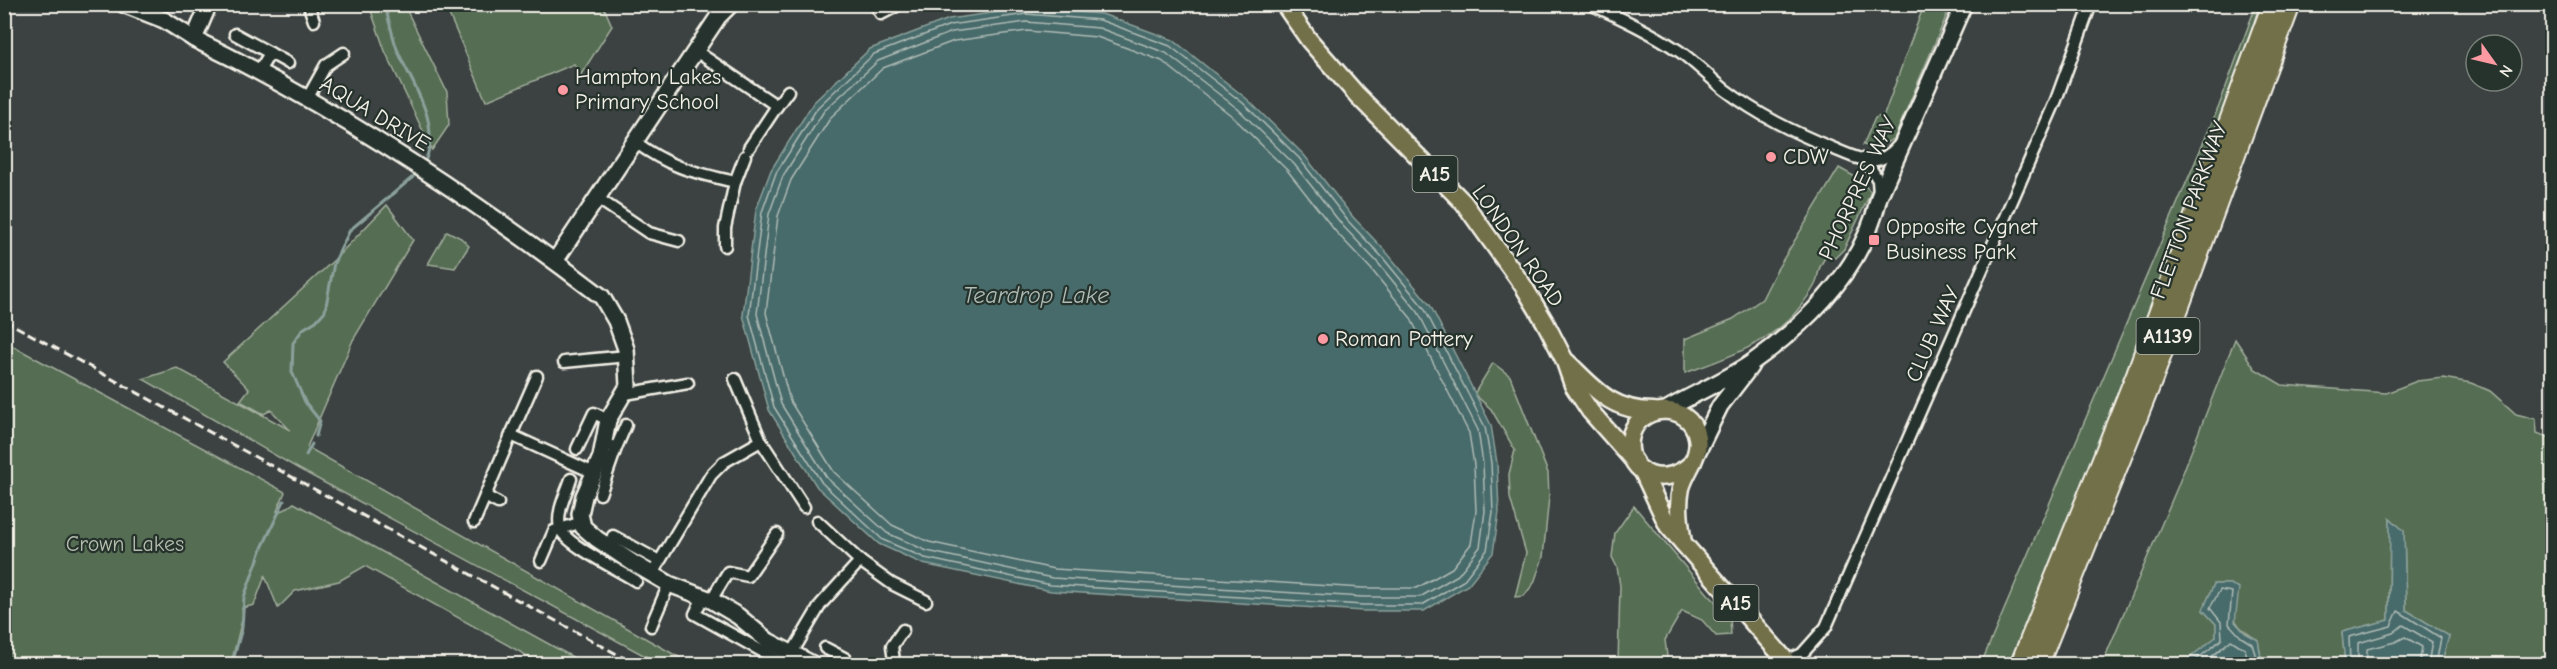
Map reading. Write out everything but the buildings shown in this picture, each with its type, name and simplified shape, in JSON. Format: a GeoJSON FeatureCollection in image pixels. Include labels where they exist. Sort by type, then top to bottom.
{"type":"FeatureCollection","features":[{"type":"Feature","properties":{"kind":"highway"},"geometry":{"type":"LineString","coordinates":[[2236,131],[2262,4]]}},
{"type":"Feature","properties":{"kind":"highway","name":"FLETTON PARKWAY"},"geometry":{"type":"LineString","coordinates":[[2038,664],[2148,390],[2236,131],[2273,4]]}},
{"type":"Feature","properties":{"kind":"highway","name":"FLETTON PARKWAY"},"geometry":{"type":"LineString","coordinates":[[2021,664],[2236,131],[2290,4]]}},
{"type":"Feature","properties":{"kind":"highway"},"geometry":{"type":"LineString","coordinates":[[2236,131],[2302,4]]}},
{"type":"Feature","properties":{"kind":"main road","name":"LONDON ROAD"},"geometry":{"type":"LineString","coordinates":[[1284,4],[1309,40],[1357,95],[1464,203],[1524,287],[1564,359],[1573,385],[1590,411],[1638,466],[1668,525],[1788,663]]}},
{"type":"Feature","properties":{"kind":"main road","name":"LONDON ROAD"},"geometry":{"type":"LineString","coordinates":[[1564,359],[1608,400],[1630,409],[1660,410]]}},
{"type":"Feature","properties":{"kind":"main road","name":"A15"},"geometry":{"type":"LineString","coordinates":[[1638,466],[1631,452],[1632,431],[1637,422],[1660,410],[1685,417],[1692,424],[1698,443],[1695,458]]}},
{"type":"Feature","properties":{"kind":"main road"},"geometry":{"type":"LineString","coordinates":[[1638,466],[1652,476],[1663,478],[1685,471],[1695,458]]}},
{"type":"Feature","properties":{"kind":"main road"},"geometry":{"type":"LineString","coordinates":[[1683,543],[1679,515],[1680,496],[1685,478],[1695,458]]}},
{"type":"Feature","properties":{"kind":"street","name":"AQUA DRIVE"},"geometry":{"type":"LineString","coordinates":[[123,4],[164,20],[194,39],[260,71],[394,149],[555,261],[602,297],[616,321],[627,356],[626,394]]}},
{"type":"Feature","properties":{"kind":"street"},"geometry":{"type":"LineString","coordinates":[[194,39],[209,4]]}},
{"type":"Feature","properties":{"kind":"street"},"geometry":{"type":"LineString","coordinates":[[312,4],[310,9],[314,21]]}},
{"type":"Feature","properties":{"kind":"street"},"geometry":{"type":"LineString","coordinates":[[555,261],[718,17],[731,4]]}},
{"type":"Feature","properties":{"kind":"street"},"geometry":{"type":"LineString","coordinates":[[875,4],[881,14],[900,4]]}},
{"type":"Feature","properties":{"kind":"street"},"geometry":{"type":"LineString","coordinates":[[1590,4],[1644,29],[1672,46],[1724,89],[1755,111],[1790,131],[1867,162],[1884,158],[1893,152],[1905,138]]}},
{"type":"Feature","properties":{"kind":"street","name":"PHORPRES WAY"},"geometry":{"type":"LineString","coordinates":[[1695,458],[1720,406],[1754,362],[1801,323],[1824,300],[1853,259],[1964,4]]}},
{"type":"Feature","properties":{"kind":"street","name":"CLUB WAY"},"geometry":{"type":"LineString","coordinates":[[1788,663],[1802,654],[1826,627],[2060,91],[2091,4]]}},
{"type":"Feature","properties":{"kind":"street"},"geometry":{"type":"LineString","coordinates":[[235,34],[288,63]]}},
{"type":"Feature","properties":{"kind":"street"},"geometry":{"type":"LineString","coordinates":[[696,51],[777,106]]}},
{"type":"Feature","properties":{"kind":"street"},"geometry":{"type":"LineString","coordinates":[[260,71],[270,53]]}},
{"type":"Feature","properties":{"kind":"street"},"geometry":{"type":"LineString","coordinates":[[307,99],[326,65],[344,53]]}},
{"type":"Feature","properties":{"kind":"street"},"geometry":{"type":"LineString","coordinates":[[724,246],[724,228],[735,182],[747,152],[788,91]]}},
{"type":"Feature","properties":{"kind":"street"},"geometry":{"type":"LineString","coordinates":[[1878,203],[1887,192],[1915,128],[1920,108]]}},
{"type":"Feature","properties":{"kind":"street"},"geometry":{"type":"LineString","coordinates":[[635,142],[656,157],[679,168],[735,182]]}},
{"type":"Feature","properties":{"kind":"street"},"geometry":{"type":"LineString","coordinates":[[1867,162],[1878,180],[1878,203]]}},
{"type":"Feature","properties":{"kind":"street"},"geometry":{"type":"LineString","coordinates":[[597,198],[649,233],[679,241]]}},
{"type":"Feature","properties":{"kind":"street"},"geometry":{"type":"LineString","coordinates":[[564,362],[627,356]]}},
{"type":"Feature","properties":{"kind":"street","name":"PHORPRES WAY"},"geometry":{"type":"LineString","coordinates":[[1660,410],[1754,362]]}},
{"type":"Feature","properties":{"kind":"street"},"geometry":{"type":"LineString","coordinates":[[474,522],[537,376]]}},
{"type":"Feature","properties":{"kind":"street"},"geometry":{"type":"LineString","coordinates":[[735,379],[760,441],[804,507]]}},
{"type":"Feature","properties":{"kind":"street"},"geometry":{"type":"LineString","coordinates":[[600,494],[610,445],[608,420],[626,394],[688,383]]}},
{"type":"Feature","properties":{"kind":"street"},"geometry":{"type":"LineString","coordinates":[[577,449],[596,408],[608,420]]}},
{"type":"Feature","properties":{"kind":"street"},"geometry":{"type":"LineString","coordinates":[[626,425],[610,445],[594,473],[580,514],[584,527],[597,539],[656,568]]}},
{"type":"Feature","properties":{"kind":"street"},"geometry":{"type":"LineString","coordinates":[[511,435],[594,473]]}},
{"type":"Feature","properties":{"kind":"street"},"geometry":{"type":"LineString","coordinates":[[656,568],[711,475],[724,462],[760,441]]}},
{"type":"Feature","properties":{"kind":"street"},"geometry":{"type":"LineString","coordinates":[[571,478],[560,513],[560,530],[570,541],[636,581]]}},
{"type":"Feature","properties":{"kind":"street"},"geometry":{"type":"LineString","coordinates":[[485,496],[498,503]]}},
{"type":"Feature","properties":{"kind":"street"},"geometry":{"type":"LineString","coordinates":[[817,521],[860,561],[892,584],[926,601]]}},
{"type":"Feature","properties":{"kind":"street"},"geometry":{"type":"LineString","coordinates":[[541,561],[554,531],[582,522]]}},
{"type":"Feature","properties":{"kind":"street"},"geometry":{"type":"LineString","coordinates":[[777,534],[748,576],[728,572],[694,614],[739,639],[788,659],[812,664]]}},
{"type":"Feature","properties":{"kind":"street"},"geometry":{"type":"LineString","coordinates":[[613,536],[656,568],[669,584],[707,599],[749,625],[788,659]]}},
{"type":"Feature","properties":{"kind":"street"},"geometry":{"type":"LineString","coordinates":[[788,659],[821,604],[860,561]]}},
{"type":"Feature","properties":{"kind":"street"},"geometry":{"type":"LineString","coordinates":[[651,626],[669,584]]}},
{"type":"Feature","properties":{"kind":"street"},"geometry":{"type":"LineString","coordinates":[[739,639],[749,625]]}},
{"type":"Feature","properties":{"kind":"street"},"geometry":{"type":"LineString","coordinates":[[891,664],[894,661],[892,646],[903,630]]}},
{"type":"Feature","properties":{"kind":"street"},"geometry":{"type":"LineString","coordinates":[[825,648],[846,659],[842,664]]}},
{"type":"Feature","properties":{"kind":"green space"},"geometry":{"type":"Polygon","coordinates":[[[369,5],[404,5],[447,92],[449,125],[432,150],[385,51],[369,5]]]}},
{"type":"Feature","properties":{"kind":"green space"},"geometry":{"type":"Polygon","coordinates":[[[445,5],[603,5],[612,26],[580,76],[574,64],[486,101],[445,5]]]}},
{"type":"Feature","properties":{"kind":"green space"},"geometry":{"type":"Polygon","coordinates":[[[1924,5],[1951,5],[1894,139],[1875,148],[1863,145],[1875,118],[1884,115],[1924,5]]]}},
{"type":"Feature","properties":{"kind":"green space"},"geometry":{"type":"Polygon","coordinates":[[[2256,5],[2259,5],[2230,105],[2015,664],[1981,664],[2219,106],[2256,5]]]}},
{"type":"Feature","properties":{"kind":"green space"},"geometry":{"type":"Polygon","coordinates":[[[1839,168],[1859,179],[1871,192],[1844,249],[1835,258],[1827,255],[1810,293],[1800,307],[1777,330],[1747,348],[1685,373],[1685,339],[1733,319],[1762,299],[1776,271],[1839,168]]]}},
{"type":"Feature","properties":{"kind":"green space"},"geometry":{"type":"Polygon","coordinates":[[[387,205],[413,240],[353,340],[307,447],[691,664],[660,664],[299,469],[143,379],[177,368],[290,430],[271,410],[264,414],[240,401],[249,389],[223,362],[334,260],[387,205]]]}},
{"type":"Feature","properties":{"kind":"green space"},"geometry":{"type":"Polygon","coordinates":[[[447,231],[461,238],[469,246],[455,268],[428,264],[447,231]]]}},
{"type":"Feature","properties":{"kind":"green space"},"geometry":{"type":"Polygon","coordinates":[[[2235,339],[2255,369],[2282,385],[2386,393],[2417,381],[2443,378],[2471,383],[2490,391],[2516,414],[2536,419],[2537,433],[2552,439],[2552,664],[2441,664],[2449,636],[2406,610],[2404,531],[2390,518],[2389,620],[2342,632],[2345,664],[2265,664],[2261,658],[2258,640],[2248,634],[2234,617],[2230,584],[2214,584],[2203,610],[2216,624],[2216,637],[2182,664],[2102,664],[2177,488],[2235,339]]]}},
{"type":"Feature","properties":{"kind":"green space","name":"Crown Lakes"},"geometry":{"type":"Polygon","coordinates":[[[5,342],[285,492],[277,511],[284,510],[294,503],[585,664],[542,664],[365,566],[339,581],[295,591],[278,608],[265,576],[254,605],[242,608],[243,616],[231,664],[5,664],[5,342]]]}},
{"type":"Feature","properties":{"kind":"green space"},"geometry":{"type":"Polygon","coordinates":[[[1493,363],[1510,376],[1548,473],[1549,497],[1543,557],[1534,583],[1524,596],[1515,597],[1526,553],[1510,498],[1509,474],[1515,450],[1491,409],[1474,394],[1493,363]]]}},
{"type":"Feature","properties":{"kind":"green space"},"geometry":{"type":"Polygon","coordinates":[[[1634,506],[1708,594],[1730,616],[1731,635],[1716,636],[1702,620],[1682,611],[1665,640],[1668,664],[1618,664],[1620,586],[1617,567],[1612,557],[1615,533],[1634,506]]]}},
{"type":"Feature","properties":{"kind":"water","name":"Teardrop Lake"},"geometry":{"type":"Polygon","coordinates":[[[1026,8],[1102,14],[1173,40],[1247,99],[1304,155],[1353,217],[1388,254],[1430,305],[1491,425],[1497,463],[1499,512],[1493,553],[1468,585],[1424,611],[1363,611],[1051,591],[923,564],[879,544],[817,487],[769,410],[743,315],[756,210],[771,170],[813,103],[870,49],[949,19],[1026,8]]]}},
{"type":"Feature","properties":{"kind":"water"},"geometry":{"type":"Polygon","coordinates":[[[2390,518],[2404,531],[2406,610],[2449,636],[2441,664],[2345,664],[2342,632],[2389,620],[2390,518]]]}},
{"type":"Feature","properties":{"kind":"water"},"geometry":{"type":"Polygon","coordinates":[[[2214,584],[2230,584],[2239,588],[2235,622],[2245,633],[2258,640],[2261,658],[2265,664],[2182,664],[2216,637],[2216,624],[2203,610],[2214,584]]]}},
{"type":"Feature","properties":{"kind":"waterway"},"geometry":{"type":"LineString","coordinates":[[384,4],[397,49],[427,116],[430,145],[426,159]]}},
{"type":"Feature","properties":{"kind":"waterway"},"geometry":{"type":"LineString","coordinates":[[316,436],[320,421],[305,402],[292,372],[293,343],[303,329],[316,321],[325,311],[334,263],[350,230],[413,177]]}},
{"type":"Feature","properties":{"kind":"waterway"},"geometry":{"type":"LineString","coordinates":[[306,455],[312,444]]}},
{"type":"Feature","properties":{"kind":"waterway"},"geometry":{"type":"LineString","coordinates":[[232,664],[242,628],[244,597],[262,548],[284,501]]}},
{"type":"Feature","properties":{"kind":"railway"},"geometry":{"type":"LineString","coordinates":[[4,320],[635,664]]}},
{"type":"Feature","properties":{"kind":"place","name":"Hampton Lakes Primary School"},"geometry":{"type":"Point","coordinates":[563,90]}},
{"type":"Feature","properties":{"kind":"place","name":"CDW"},"geometry":{"type":"Point","coordinates":[1771,157]}},
{"type":"Feature","properties":{"kind":"place","name":"Opposite Cygnet Business Park"},"geometry":{"type":"Point","coordinates":[1874,240]}},
{"type":"Feature","properties":{"kind":"place","name":"Roman Pottery"},"geometry":{"type":"Point","coordinates":[1323,339]}}]}
